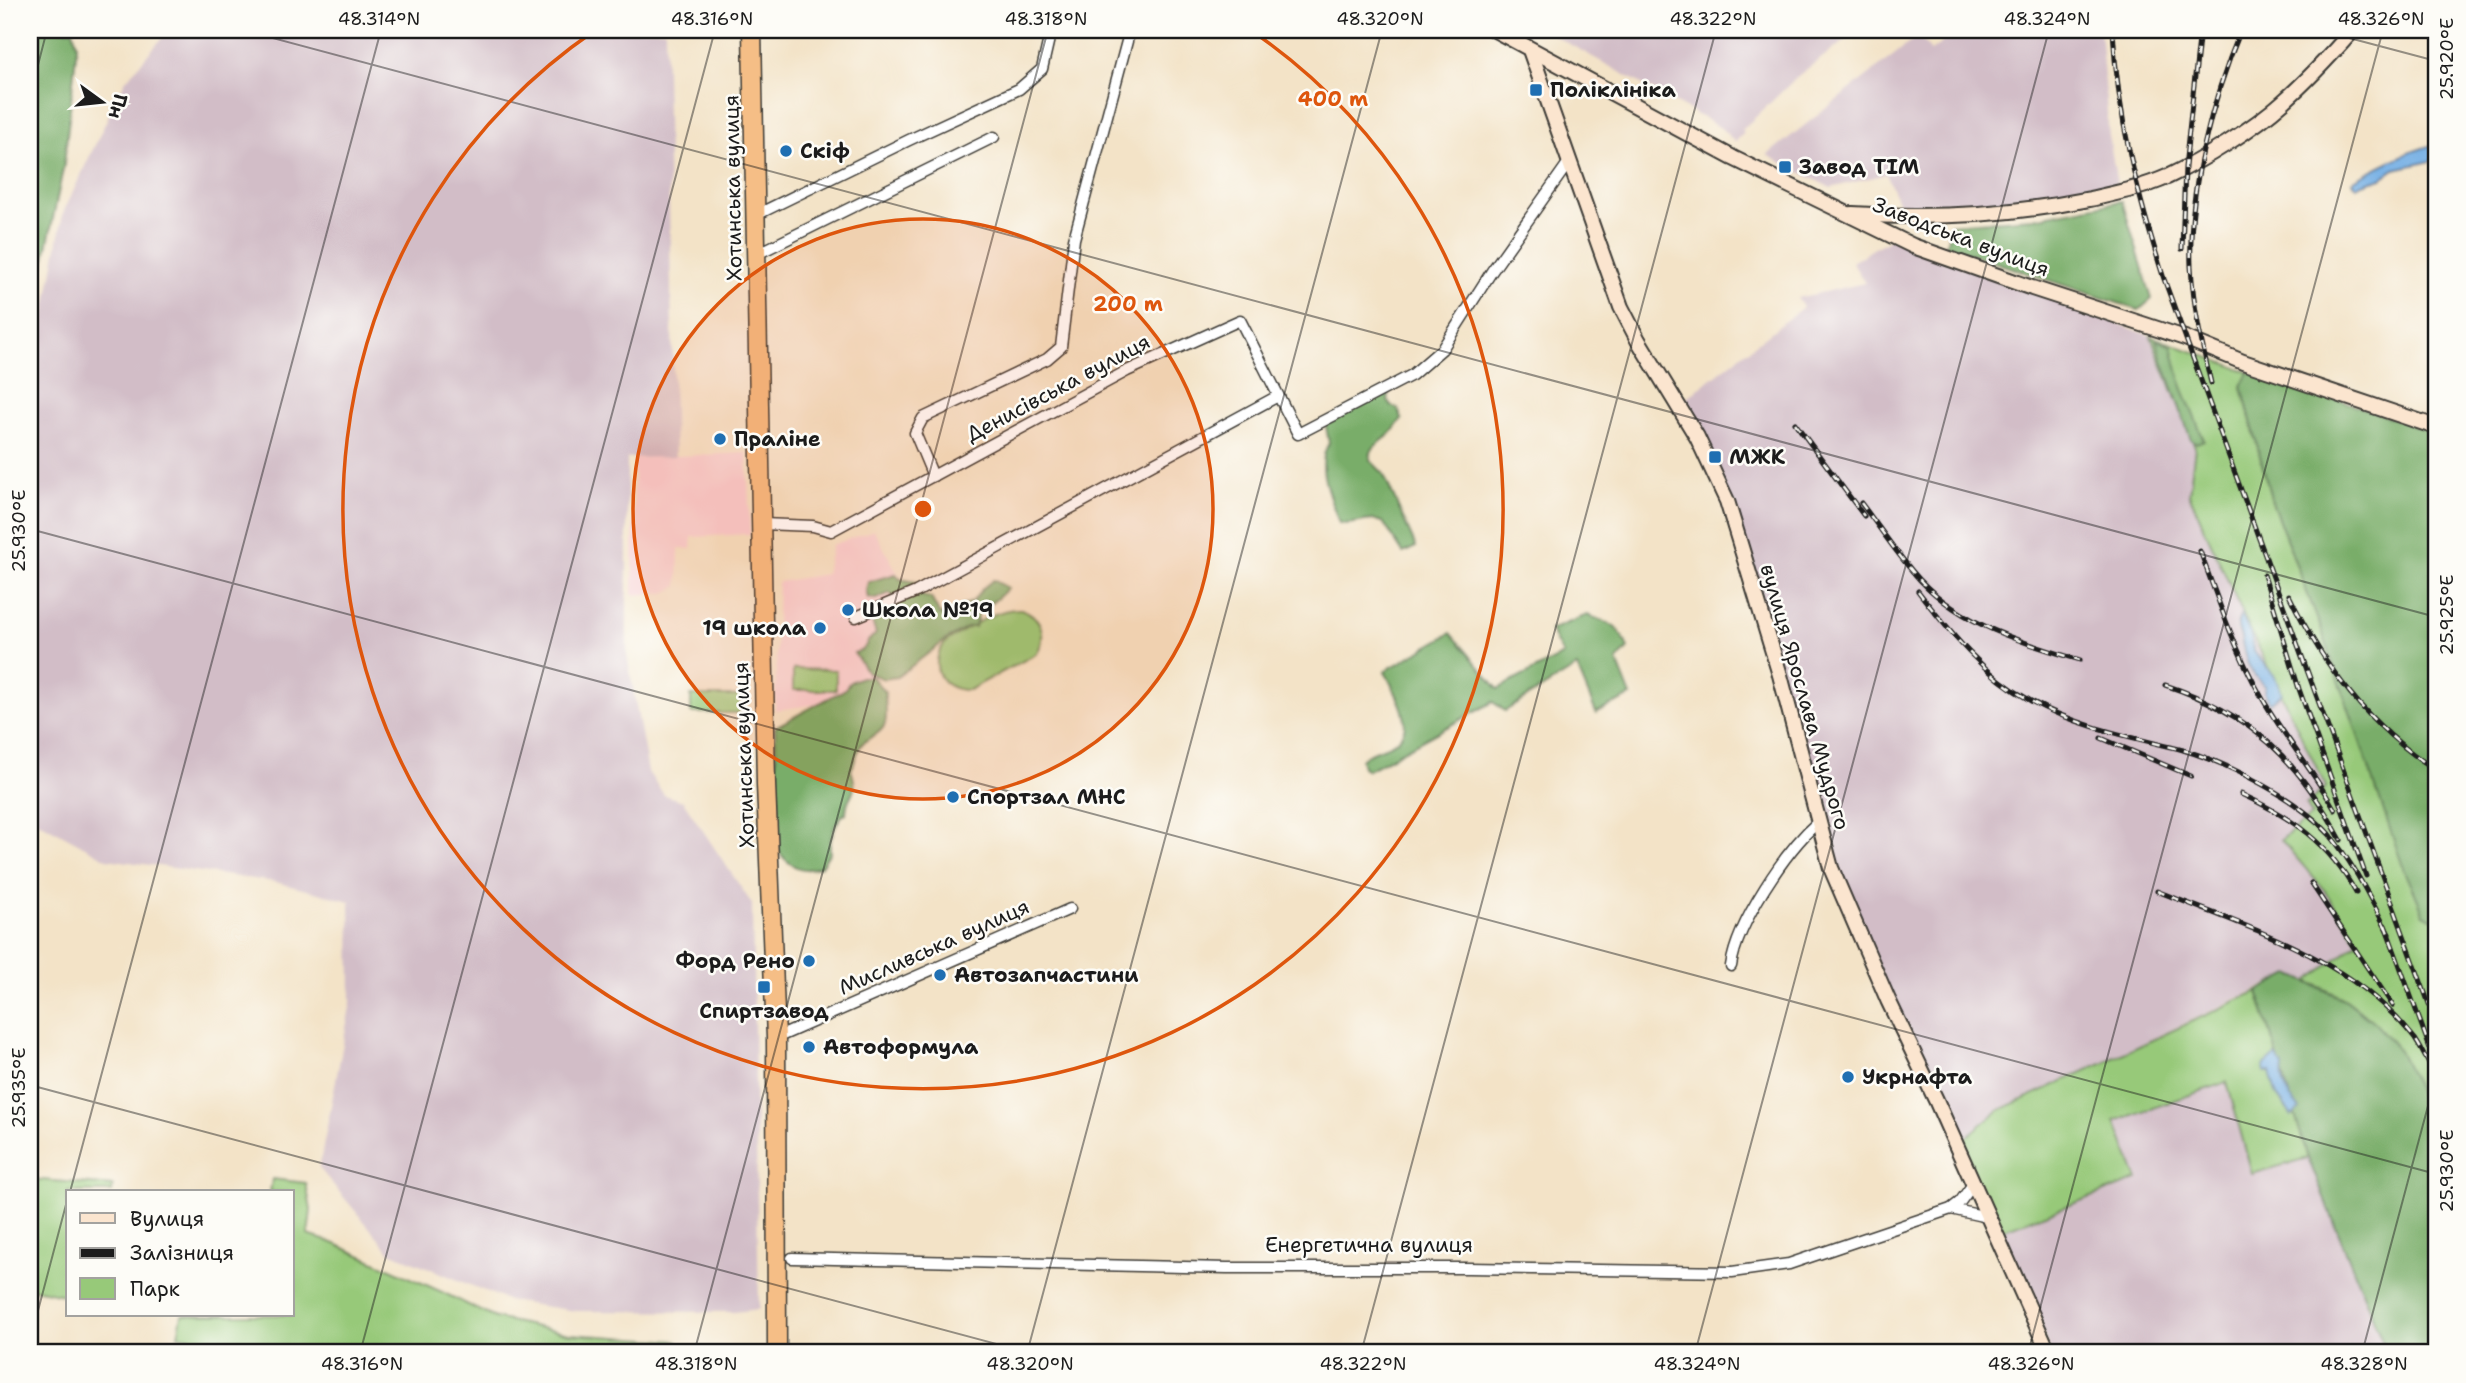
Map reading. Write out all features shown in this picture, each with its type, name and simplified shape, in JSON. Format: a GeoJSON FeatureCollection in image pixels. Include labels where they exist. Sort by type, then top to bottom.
{"type":"FeatureCollection","features":[{"type":"Feature","properties":{"kind":"highway","name":"Хотинська вулиця"},"geometry":{"type":"LineString","coordinates":[[752,30],[766,772],[784,1258],[778,1353]]}},
{"type":"Feature","properties":{"kind":"main road","name":"Заводська вулиця"},"geometry":{"type":"LineString","coordinates":[[1495,30],[1843,213],[1913,246],[2436,427]]}},
{"type":"Feature","properties":{"kind":"main road"},"geometry":{"type":"LineString","coordinates":[[1843,213],[1924,217],[1984,215],[2043,209],[2137,189],[2166,177],[2233,138],[2281,104],[2353,30]]}},
{"type":"Feature","properties":{"kind":"main road","name":"вулиця Ярослава Мудрого"},"geometry":{"type":"LineString","coordinates":[[1530,50],[1621,307],[1638,340],[1698,437],[1727,501],[1780,675],[1831,868],[1888,1000],[1936,1100],[2049,1353]]}},
{"type":"Feature","properties":{"kind":"main road"},"geometry":{"type":"LineString","coordinates":[[1913,246],[1908,236],[1909,227],[1924,217]]}},
{"type":"Feature","properties":{"kind":"street"},"geometry":{"type":"LineString","coordinates":[[756,215],[1019,89],[1042,69],[1051,30]]}},
{"type":"Feature","properties":{"kind":"street"},"geometry":{"type":"LineString","coordinates":[[933,476],[915,433],[923,418],[1047,359],[1061,346],[1074,239],[1130,30]]}},
{"type":"Feature","properties":{"kind":"street"},"geometry":{"type":"LineString","coordinates":[[757,254],[994,136]]}},
{"type":"Feature","properties":{"kind":"street","name":"Денисівська вулиця"},"geometry":{"type":"LineString","coordinates":[[762,524],[813,526],[831,531],[1127,371],[1240,320],[1298,434],[1412,375],[1442,349],[1492,271],[1569,162]]}},
{"type":"Feature","properties":{"kind":"street"},"geometry":{"type":"LineString","coordinates":[[856,617],[916,592],[1278,396]]}},
{"type":"Feature","properties":{"kind":"street"},"geometry":{"type":"LineString","coordinates":[[1731,966],[1733,950],[1739,936],[1767,885],[1802,836],[1818,822]]}},
{"type":"Feature","properties":{"kind":"street","name":"Мисливська вулиця"},"geometry":{"type":"LineString","coordinates":[[776,1038],[1070,909]]}},
{"type":"Feature","properties":{"kind":"street","name":"Енергетична вулиця"},"geometry":{"type":"LineString","coordinates":[[784,1258],[1227,1268],[1732,1272],[1789,1264],[1951,1209],[1973,1184]]}},
{"type":"Feature","properties":{"kind":"street"},"geometry":{"type":"LineString","coordinates":[[1951,1209],[1987,1217]]}},
{"type":"Feature","properties":{"kind":"shaded area"},"geometry":{"type":"Polygon","coordinates":[[[169,30],[665,30],[675,457],[627,458],[627,655],[648,772],[664,795],[683,801],[752,904],[759,1309],[735,1312],[575,1311],[509,1301],[390,1252],[319,1168],[351,1002],[350,901],[275,882],[107,859],[30,817],[30,397],[63,213],[125,81],[169,30]]]}},
{"type":"Feature","properties":{"kind":"shaded area"},"geometry":{"type":"Polygon","coordinates":[[[1544,30],[1859,30],[1799,75],[1742,130],[1744,133],[1735,142],[1721,128],[1544,30]]]}},
{"type":"Feature","properties":{"kind":"shaded area"},"geometry":{"type":"Polygon","coordinates":[[[1958,30],[2100,30],[2109,136],[2117,184],[2018,206],[1972,211],[1901,208],[1886,174],[1831,188],[1767,155],[1918,36],[1931,51],[1958,30]]]}},
{"type":"Feature","properties":{"kind":"shaded area"},"geometry":{"type":"Polygon","coordinates":[[[1891,238],[2151,336],[2195,447],[2189,494],[2251,632],[2326,787],[2306,805],[2312,815],[2281,840],[2325,891],[2358,942],[2308,981],[2290,974],[1998,1111],[1959,1143],[1832,869],[1729,502],[1679,404],[1803,307],[1797,298],[1865,283],[1852,262],[1891,238]]]}},
{"type":"Feature","properties":{"kind":"shaded area"},"geometry":{"type":"Polygon","coordinates":[[[747,453],[750,534],[692,537],[691,549],[679,548],[678,586],[665,593],[633,595],[634,458],[747,453]]]}},
{"type":"Feature","properties":{"kind":"shaded area","name":"Школа №19"},"geometry":{"type":"Polygon","coordinates":[[[874,530],[933,638],[842,701],[775,710],[778,582],[826,574],[832,545],[874,530]]]}},
{"type":"Feature","properties":{"kind":"shaded area"},"geometry":{"type":"Polygon","coordinates":[[[2227,1082],[2252,1174],[2308,1158],[2387,1353],[2051,1353],[1996,1232],[2138,1180],[2115,1121],[2227,1082]]]}},
{"type":"Feature","properties":{"kind":"green space"},"geometry":{"type":"Polygon","coordinates":[[[40,30],[73,30],[77,45],[64,164],[30,332],[30,49],[40,30]]]}},
{"type":"Feature","properties":{"kind":"green space"},"geometry":{"type":"Polygon","coordinates":[[[2122,201],[2152,299],[2139,310],[1946,246],[1951,224],[2033,218],[2122,201]]]}},
{"type":"Feature","properties":{"kind":"green space"},"geometry":{"type":"Polygon","coordinates":[[[2151,336],[2249,372],[2242,387],[2272,502],[2322,631],[2424,914],[2436,920],[2436,1137],[2412,1078],[2379,1028],[2346,1000],[2308,981],[2358,942],[2325,891],[2281,840],[2312,815],[2306,805],[2326,787],[2251,632],[2189,494],[2195,447],[2151,336]]]}},
{"type":"Feature","properties":{"kind":"green space"},"geometry":{"type":"Polygon","coordinates":[[[2156,340],[2172,346],[2182,387],[2204,440],[2197,443],[2191,440],[2156,340]]]}},
{"type":"Feature","properties":{"kind":"green space"},"geometry":{"type":"Polygon","coordinates":[[[2249,372],[2261,373],[2427,430],[2436,533],[2436,920],[2424,914],[2402,864],[2322,631],[2272,502],[2242,386],[2249,372]]]}},
{"type":"Feature","properties":{"kind":"green space"},"geometry":{"type":"Polygon","coordinates":[[[1387,388],[1388,401],[1398,409],[1402,419],[1391,433],[1374,447],[1370,460],[1383,473],[1416,547],[1403,553],[1383,522],[1372,520],[1339,523],[1323,472],[1329,443],[1325,421],[1387,388]]]}},
{"type":"Feature","properties":{"kind":"green space"},"geometry":{"type":"Polygon","coordinates":[[[896,574],[900,579],[916,582],[922,596],[931,598],[940,615],[972,602],[993,580],[1008,588],[992,602],[980,607],[975,627],[969,627],[946,640],[897,677],[884,679],[868,673],[854,653],[863,650],[876,634],[871,619],[876,614],[886,617],[894,598],[890,593],[876,599],[868,598],[868,582],[896,574]]]}},
{"type":"Feature","properties":{"kind":"green space"},"geometry":{"type":"Polygon","coordinates":[[[1021,609],[1034,616],[1041,627],[1042,640],[1036,654],[969,690],[950,686],[943,680],[937,666],[941,649],[947,641],[992,615],[1021,609]]]}},
{"type":"Feature","properties":{"kind":"green space"},"geometry":{"type":"Polygon","coordinates":[[[1587,615],[1617,629],[1625,640],[1628,648],[1617,661],[1631,696],[1596,713],[1577,667],[1505,711],[1493,702],[1368,770],[1363,767],[1363,757],[1396,741],[1403,733],[1404,714],[1385,671],[1451,633],[1498,689],[1563,655],[1550,630],[1587,615]]]}},
{"type":"Feature","properties":{"kind":"green space"},"geometry":{"type":"Polygon","coordinates":[[[793,669],[836,670],[836,690],[793,690],[793,669]]]}},
{"type":"Feature","properties":{"kind":"green space"},"geometry":{"type":"Polygon","coordinates":[[[861,677],[872,677],[885,692],[884,726],[860,746],[851,770],[854,789],[846,813],[834,831],[830,852],[821,866],[797,868],[779,852],[775,727],[844,690],[850,682],[861,677]]]}},
{"type":"Feature","properties":{"kind":"green space"},"geometry":{"type":"Polygon","coordinates":[[[691,696],[740,696],[740,713],[691,713],[691,696]]]}},
{"type":"Feature","properties":{"kind":"green space"},"geometry":{"type":"Polygon","coordinates":[[[2290,974],[2346,1000],[2375,1023],[2399,1050],[2436,1137],[2436,1353],[2387,1353],[2308,1158],[2258,991],[2290,974]]]}},
{"type":"Feature","properties":{"kind":"green space"},"geometry":{"type":"Polygon","coordinates":[[[2258,991],[2308,1158],[2252,1174],[2227,1082],[2115,1121],[2138,1180],[1996,1232],[1959,1143],[1998,1111],[2258,991]]]}},
{"type":"Feature","properties":{"kind":"green space"},"geometry":{"type":"Polygon","coordinates":[[[30,1179],[113,1186],[112,1190],[66,1190],[66,1296],[30,1288],[30,1179]]]}},
{"type":"Feature","properties":{"kind":"green space"},"geometry":{"type":"Polygon","coordinates":[[[272,1179],[306,1183],[311,1210],[308,1235],[333,1243],[495,1318],[570,1334],[678,1341],[677,1353],[189,1353],[191,1337],[178,1335],[182,1316],[294,1316],[294,1190],[270,1190],[272,1179]]]}},
{"type":"Feature","properties":{"kind":"water"},"geometry":{"type":"Polygon","coordinates":[[[2436,144],[2436,160],[2395,169],[2382,178],[2356,186],[2352,181],[2393,160],[2436,144]]]}},
{"type":"Feature","properties":{"kind":"water"},"geometry":{"type":"Polygon","coordinates":[[[2241,615],[2250,633],[2253,651],[2274,675],[2282,693],[2270,703],[2264,691],[2265,686],[2255,676],[2247,661],[2238,625],[2241,615]]]}},
{"type":"Feature","properties":{"kind":"water"},"geometry":{"type":"Polygon","coordinates":[[[2276,1056],[2283,1066],[2286,1089],[2300,1109],[2292,1116],[2276,1094],[2270,1072],[2264,1072],[2263,1067],[2276,1056]]]}},
{"type":"Feature","properties":{"kind":"railway"},"geometry":{"type":"LineString","coordinates":[[2113,30],[2119,94],[2130,156],[2164,279],[2436,1023]]}},
{"type":"Feature","properties":{"kind":"railway"},"geometry":{"type":"LineString","coordinates":[[2182,249],[2185,167],[2200,30]]}},
{"type":"Feature","properties":{"kind":"railway"},"geometry":{"type":"LineString","coordinates":[[2211,383],[2198,325],[2192,281],[2193,207],[2212,115],[2241,30]]}},
{"type":"Feature","properties":{"kind":"railway"},"geometry":{"type":"LineString","coordinates":[[1795,423],[1864,516]]}},
{"type":"Feature","properties":{"kind":"railway"},"geometry":{"type":"LineString","coordinates":[[1861,503],[1920,580],[1955,609],[1994,631],[2080,660]]}},
{"type":"Feature","properties":{"kind":"railway"},"geometry":{"type":"LineString","coordinates":[[2200,551],[2227,625],[2252,679],[2335,810]]}},
{"type":"Feature","properties":{"kind":"railway"},"geometry":{"type":"LineString","coordinates":[[2264,575],[2299,689],[2366,876]]}},
{"type":"Feature","properties":{"kind":"railway"},"geometry":{"type":"LineString","coordinates":[[1918,591],[1983,666],[2031,701],[2086,725],[2201,756],[2241,773],[2299,808],[2329,834],[2346,857],[2389,934]]}},
{"type":"Feature","properties":{"kind":"railway"},"geometry":{"type":"LineString","coordinates":[[2289,595],[2317,647],[2350,693],[2390,735],[2436,770]]}},
{"type":"Feature","properties":{"kind":"railway"},"geometry":{"type":"LineString","coordinates":[[2165,685],[2196,696],[2223,710],[2270,743],[2308,786],[2341,840]]}},
{"type":"Feature","properties":{"kind":"railway"},"geometry":{"type":"LineString","coordinates":[[2101,738],[2191,776]]}},
{"type":"Feature","properties":{"kind":"railway"},"geometry":{"type":"LineString","coordinates":[[2241,794],[2276,812],[2307,833],[2334,860],[2356,893]]}},
{"type":"Feature","properties":{"kind":"railway"},"geometry":{"type":"LineString","coordinates":[[2311,883],[2393,1006]]}},
{"type":"Feature","properties":{"kind":"railway"},"geometry":{"type":"LineString","coordinates":[[2157,891],[2297,948],[2330,966],[2390,1011],[2415,1039],[2436,1077]]}},
{"type":"Feature","properties":{"kind":"railway"},"geometry":{"type":"LineString","coordinates":[[2385,925],[2436,1065]]}},
{"type":"Feature","properties":{"kind":"place","name":"Поліклініка"},"geometry":{"type":"Point","coordinates":[1536,90]}},
{"type":"Feature","properties":{"kind":"place","name":"Скіф"},"geometry":{"type":"Point","coordinates":[786,151]}},
{"type":"Feature","properties":{"kind":"place","name":"Завод ТІМ"},"geometry":{"type":"Point","coordinates":[1785,167]}},
{"type":"Feature","properties":{"kind":"place","name":"Праліне"},"geometry":{"type":"Point","coordinates":[720,439]}},
{"type":"Feature","properties":{"kind":"place","name":"МЖК"},"geometry":{"type":"Point","coordinates":[1715,457]}},
{"type":"Feature","properties":{"kind":"place","name":"Школа №19"},"geometry":{"type":"Point","coordinates":[848,610]}},
{"type":"Feature","properties":{"kind":"place","name":"19 школа"},"geometry":{"type":"Point","coordinates":[820,628]}},
{"type":"Feature","properties":{"kind":"place","name":"Спортзал МНС"},"geometry":{"type":"Point","coordinates":[953,797]}},
{"type":"Feature","properties":{"kind":"place","name":"Форд Рено"},"geometry":{"type":"Point","coordinates":[809,961]}},
{"type":"Feature","properties":{"kind":"place","name":"Автозапчастини"},"geometry":{"type":"Point","coordinates":[940,975]}},
{"type":"Feature","properties":{"kind":"place","name":"Спиртзавод"},"geometry":{"type":"Point","coordinates":[764,987]}},
{"type":"Feature","properties":{"kind":"place","name":"Автоформула"},"geometry":{"type":"Point","coordinates":[809,1047]}},
{"type":"Feature","properties":{"kind":"place","name":"Укрнафта"},"geometry":{"type":"Point","coordinates":[1848,1077]}}]}
